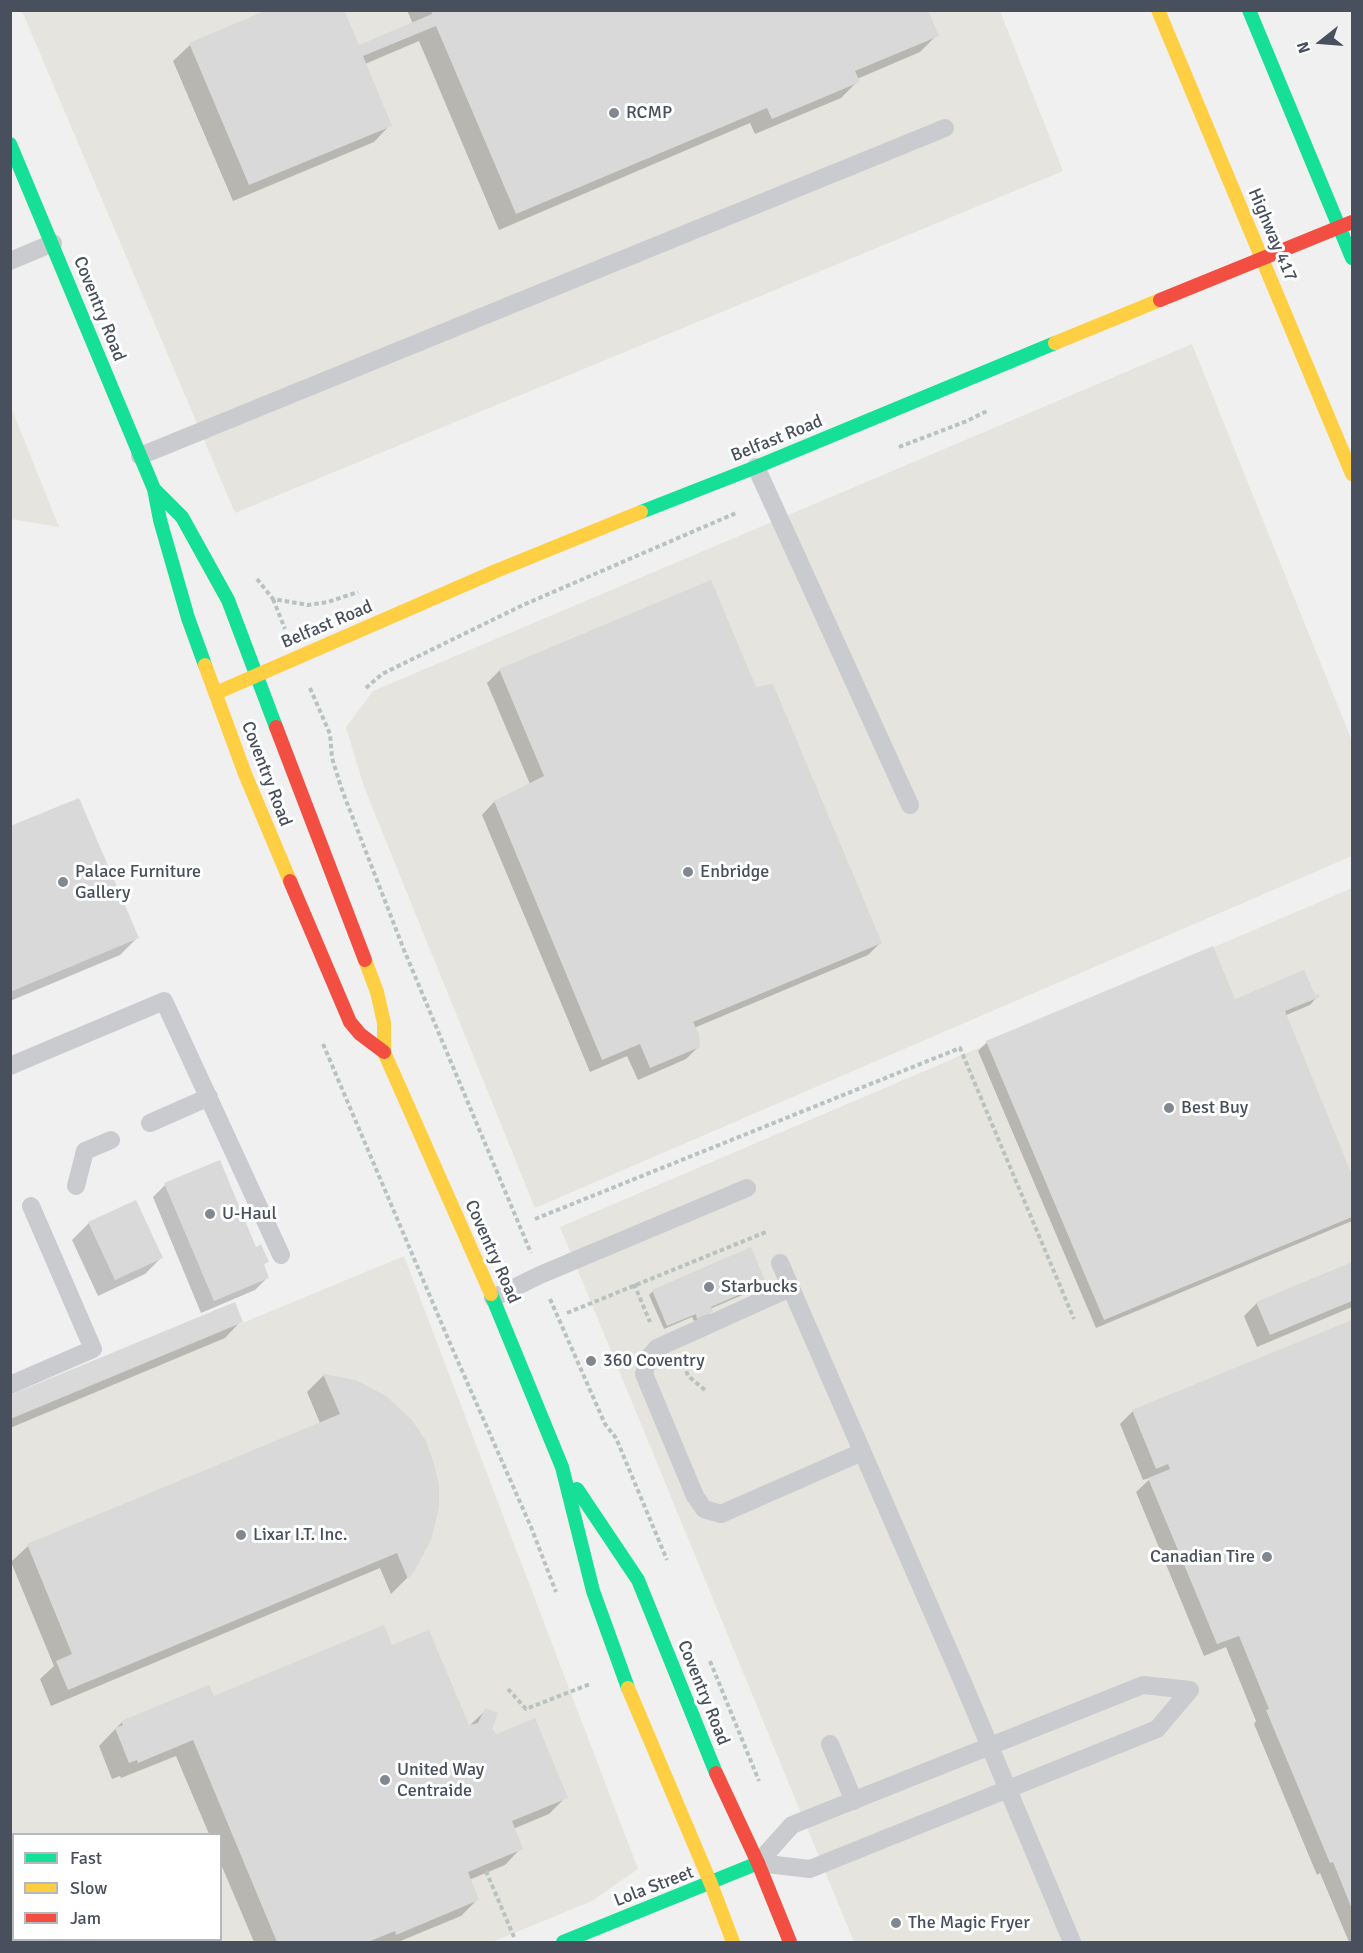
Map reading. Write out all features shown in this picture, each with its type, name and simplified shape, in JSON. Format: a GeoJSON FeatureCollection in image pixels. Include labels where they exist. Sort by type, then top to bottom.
{"type":"FeatureCollection","features":[{"type":"Feature","properties":{"kind":"main road","name":"Highway 417"},"geometry":{"type":"LineString","coordinates":[[1158,10],[1353,474]]}},
{"type":"Feature","properties":{"kind":"main road"},"geometry":{"type":"LineString","coordinates":[[1249,10],[1353,258]]}},
{"type":"Feature","properties":{"kind":"main road","name":"Coventry Road"},"geometry":{"type":"LineString","coordinates":[[10,144],[154,489],[160,520],[188,618],[245,774],[344,1009],[360,1034],[384,1052]]}},
{"type":"Feature","properties":{"kind":"main road","name":"Belfast Road"},"geometry":{"type":"LineString","coordinates":[[216,693],[672,499],[756,467],[1353,222]]}},
{"type":"Feature","properties":{"kind":"main road","name":"Coventry Road"},"geometry":{"type":"LineString","coordinates":[[154,489],[182,517],[228,600],[377,992],[384,1023],[384,1052],[493,1298],[562,1467],[593,1592],[621,1670],[733,1942]]}},
{"type":"Feature","properties":{"kind":"main road","name":"Coventry Road"},"geometry":{"type":"LineString","coordinates":[[562,1467],[638,1580],[717,1776],[758,1863],[790,1942]]}},
{"type":"Feature","properties":{"kind":"main road","name":"Lola Street"},"geometry":{"type":"LineString","coordinates":[[563,1942],[711,1884],[758,1863]]}},
{"type":"Feature","properties":{"kind":"lane"},"geometry":{"type":"LineString","coordinates":[[140,456],[945,128]]}},
{"type":"Feature","properties":{"kind":"lane"},"geometry":{"type":"LineString","coordinates":[[10,261],[53,243]]}},
{"type":"Feature","properties":{"kind":"lane"},"geometry":{"type":"LineString","coordinates":[[756,467],[910,805]]}},
{"type":"Feature","properties":{"kind":"lane"},"geometry":{"type":"LineString","coordinates":[[10,1066],[164,1001],[281,1255]]}},
{"type":"Feature","properties":{"kind":"lane"},"geometry":{"type":"LineString","coordinates":[[150,1123],[209,1097]]}},
{"type":"Feature","properties":{"kind":"lane"},"geometry":{"type":"LineString","coordinates":[[76,1186],[85,1151],[111,1140]]}},
{"type":"Feature","properties":{"kind":"lane"},"geometry":{"type":"LineString","coordinates":[[493,1298],[553,1270],[747,1188]]}},
{"type":"Feature","properties":{"kind":"lane"},"geometry":{"type":"LineString","coordinates":[[10,1384],[93,1349],[31,1206]]}},
{"type":"Feature","properties":{"kind":"lane"},"geometry":{"type":"LineString","coordinates":[[780,1263],[1072,1942]]}},
{"type":"Feature","properties":{"kind":"lane"},"geometry":{"type":"LineString","coordinates":[[790,1288],[657,1348],[649,1357],[644,1374],[694,1496],[704,1509],[721,1514],[862,1452]]}},
{"type":"Feature","properties":{"kind":"lane"},"geometry":{"type":"LineString","coordinates":[[1143,1685],[1190,1690],[1156,1729],[810,1869],[758,1863],[792,1825],[1143,1685]]}},
{"type":"Feature","properties":{"kind":"lane"},"geometry":{"type":"LineString","coordinates":[[830,1744],[854,1801]]}},
{"type":"Feature","properties":{"kind":"path"},"geometry":{"type":"LineString","coordinates":[[254,575],[273,599],[308,604],[328,602],[368,588]]}},
{"type":"Feature","properties":{"kind":"path"},"geometry":{"type":"LineString","coordinates":[[321,1041],[440,1321],[531,1527],[558,1597]]}},
{"type":"Feature","properties":{"kind":"path"},"geometry":{"type":"LineString","coordinates":[[535,1219],[960,1048],[1074,1319]]}},
{"type":"Feature","properties":{"kind":"path"},"geometry":{"type":"LineString","coordinates":[[567,1312],[766,1232]]}},
{"type":"Feature","properties":{"kind":"path"},"geometry":{"type":"LineString","coordinates":[[508,1689],[526,1709],[592,1683],[597,1693]]}},
{"type":"Feature","properties":{"kind":"path"},"geometry":{"type":"LineString","coordinates":[[486,1871],[514,1937]]}},
{"type":"Feature","properties":{"kind":"shaded area"},"geometry":{"type":"Polygon","coordinates":[[[22,11],[1000,11],[1063,171],[235,513],[22,11]]]}},
{"type":"Feature","properties":{"kind":"shaded area","name":"Enbridge"},"geometry":{"type":"Polygon","coordinates":[[[1192,344],[1352,741],[1352,856],[535,1208],[364,787],[346,727],[373,691],[1192,344]]]}},
{"type":"Feature","properties":{"kind":"shaded area"},"geometry":{"type":"Polygon","coordinates":[[[11,407],[59,527],[11,519],[11,407]]]}},
{"type":"Feature","properties":{"kind":"shaded area"},"geometry":{"type":"Polygon","coordinates":[[[1352,888],[1352,1942],[854,1942],[560,1227],[1352,888]]]}},
{"type":"Feature","properties":{"kind":"shaded area"},"geometry":{"type":"Polygon","coordinates":[[[404,1256],[638,1869],[592,1901],[492,1942],[11,1942],[11,1419],[404,1256]]]}},
{"type":"Feature","properties":{"kind":"building","name":"RCMP"},"geometry":{"type":"Polygon","coordinates":[[[267,10],[344,10],[359,45],[432,14],[431,10],[928,10],[939,36],[855,71],[860,82],[772,119],[767,108],[516,214],[436,26],[363,56],[392,126],[249,185],[189,43],[267,10]]]}},
{"type":"Feature","properties":{"kind":"building","name":"Enbridge"},"geometry":{"type":"Polygon","coordinates":[[[711,580],[756,687],[773,684],[882,943],[693,1022],[699,1034],[700,1047],[650,1068],[640,1044],[602,1060],[494,801],[544,776],[499,669],[711,580]]]}},
{"type":"Feature","properties":{"kind":"building","name":"Palace Furniture Gallery"},"geometry":{"type":"Polygon","coordinates":[[[79,798],[139,938],[10,992],[10,826],[79,798]]]}},
{"type":"Feature","properties":{"kind":"building","name":"Best Buy"},"geometry":{"type":"Polygon","coordinates":[[[1213,946],[1235,999],[1304,970],[1315,995],[1318,994],[1320,997],[1285,1011],[1352,1175],[1352,1217],[1104,1320],[986,1041],[1213,946]]]}},
{"type":"Feature","properties":{"kind":"building","name":"U-Haul"},"geometry":{"type":"Polygon","coordinates":[[[220,1160],[256,1247],[261,1244],[269,1262],[264,1264],[269,1278],[214,1301],[164,1183],[220,1160]]]}},
{"type":"Feature","properties":{"kind":"building"},"geometry":{"type":"Polygon","coordinates":[[[136,1200],[163,1258],[115,1280],[88,1222],[136,1200]]]}},
{"type":"Feature","properties":{"kind":"building","name":"Starbucks"},"geometry":{"type":"Polygon","coordinates":[[[751,1247],[766,1283],[711,1307],[713,1312],[697,1319],[696,1314],[667,1326],[652,1290],[751,1247]]]}},
{"type":"Feature","properties":{"kind":"building"},"geometry":{"type":"Polygon","coordinates":[[[1352,1262],[1352,1301],[1270,1335],[1256,1302],[1352,1262]]]}},
{"type":"Feature","properties":{"kind":"building"},"geometry":{"type":"Polygon","coordinates":[[[235,1302],[243,1322],[10,1419],[10,1395],[235,1302]]]}},
{"type":"Feature","properties":{"kind":"building","name":"Canadian Tire"},"geometry":{"type":"Polygon","coordinates":[[[1352,1320],[1352,1909],[1333,1862],[1330,1863],[1266,1710],[1269,1709],[1239,1636],[1217,1644],[1148,1478],[1170,1469],[1168,1464],[1156,1469],[1132,1410],[1352,1320]]]}},
{"type":"Feature","properties":{"kind":"building","name":"Lixar I.T. Inc."},"geometry":{"type":"Polygon","coordinates":[[[323,1374],[356,1380],[386,1396],[412,1420],[426,1441],[439,1486],[439,1508],[431,1540],[408,1579],[397,1553],[68,1690],[56,1661],[72,1654],[27,1544],[340,1414],[323,1374]]]}},
{"type":"Feature","properties":{"kind":"building","name":"United Way Centraide"},"geometry":{"type":"Polygon","coordinates":[[[384,1625],[392,1645],[429,1630],[469,1725],[478,1723],[485,1708],[498,1713],[492,1729],[497,1734],[535,1718],[568,1798],[512,1821],[523,1849],[468,1872],[479,1900],[396,1935],[395,1931],[368,1942],[277,1942],[193,1740],[138,1763],[137,1760],[129,1763],[115,1728],[123,1725],[121,1721],[209,1685],[214,1696],[384,1625]]]}},
{"type":"Feature","properties":{"kind":"traffic: fast"},"geometry":{"type":"LineString","coordinates":[[1249,10],[1352,258]]}},
{"type":"Feature","properties":{"kind":"traffic: fast"},"geometry":{"type":"LineString","coordinates":[[10,144],[154,489],[160,520],[188,618],[205,665]]}},
{"type":"Feature","properties":{"kind":"traffic: fast"},"geometry":{"type":"LineString","coordinates":[[641,512],[756,467],[1055,343]]}},
{"type":"Feature","properties":{"kind":"traffic: fast"},"geometry":{"type":"LineString","coordinates":[[154,489],[182,517],[228,600],[276,727]]}},
{"type":"Feature","properties":{"kind":"traffic: fast"},"geometry":{"type":"LineString","coordinates":[[491,1294],[562,1467],[593,1591],[628,1688]]}},
{"type":"Feature","properties":{"kind":"traffic: fast"},"geometry":{"type":"LineString","coordinates":[[577,1489],[638,1580],[716,1773]]}},
{"type":"Feature","properties":{"kind":"traffic: fast"},"geometry":{"type":"LineString","coordinates":[[563,1942],[758,1863]]}},
{"type":"Feature","properties":{"kind":"traffic: slow"},"geometry":{"type":"LineString","coordinates":[[1158,10],[1352,474]]}},
{"type":"Feature","properties":{"kind":"traffic: slow"},"geometry":{"type":"LineString","coordinates":[[1055,343],[1160,300]]}},
{"type":"Feature","properties":{"kind":"traffic: slow"},"geometry":{"type":"LineString","coordinates":[[216,693],[496,571],[641,512]]}},
{"type":"Feature","properties":{"kind":"traffic: slow"},"geometry":{"type":"LineString","coordinates":[[205,665],[245,774],[290,881]]}},
{"type":"Feature","properties":{"kind":"traffic: slow"},"geometry":{"type":"LineString","coordinates":[[365,960],[377,992],[384,1023],[384,1052],[491,1294]]}},
{"type":"Feature","properties":{"kind":"traffic: slow"},"geometry":{"type":"LineString","coordinates":[[628,1688],[711,1884],[733,1942]]}},
{"type":"Feature","properties":{"kind":"traffic: jam"},"geometry":{"type":"LineString","coordinates":[[1160,300],[1352,222]]}},
{"type":"Feature","properties":{"kind":"traffic: jam"},"geometry":{"type":"LineString","coordinates":[[276,727],[365,960]]}},
{"type":"Feature","properties":{"kind":"traffic: jam"},"geometry":{"type":"LineString","coordinates":[[290,881],[350,1022],[360,1034],[384,1052]]}},
{"type":"Feature","properties":{"kind":"traffic: jam"},"geometry":{"type":"LineString","coordinates":[[716,1773],[758,1863],[790,1942]]}},
{"type":"Feature","properties":{"kind":"place","name":"RCMP"},"geometry":{"type":"Point","coordinates":[614,113]}},
{"type":"Feature","properties":{"kind":"place","name":"Enbridge"},"geometry":{"type":"Point","coordinates":[688,872]}},
{"type":"Feature","properties":{"kind":"place","name":"Palace Furniture Gallery"},"geometry":{"type":"Point","coordinates":[63,882]}},
{"type":"Feature","properties":{"kind":"place","name":"Best Buy"},"geometry":{"type":"Point","coordinates":[1169,1108]}},
{"type":"Feature","properties":{"kind":"place","name":"U-Haul"},"geometry":{"type":"Point","coordinates":[210,1214]}},
{"type":"Feature","properties":{"kind":"place","name":"Starbucks"},"geometry":{"type":"Point","coordinates":[709,1287]}},
{"type":"Feature","properties":{"kind":"place","name":"360 Coventry"},"geometry":{"type":"Point","coordinates":[591,1361]}},
{"type":"Feature","properties":{"kind":"place","name":"Lixar I.T. Inc."},"geometry":{"type":"Point","coordinates":[241,1535]}},
{"type":"Feature","properties":{"kind":"place","name":"Canadian Tire"},"geometry":{"type":"Point","coordinates":[1267,1557]}},
{"type":"Feature","properties":{"kind":"place","name":"United Way Centraide"},"geometry":{"type":"Point","coordinates":[385,1780]}},
{"type":"Feature","properties":{"kind":"place","name":"The Magic Fryer"},"geometry":{"type":"Point","coordinates":[896,1923]}}]}
